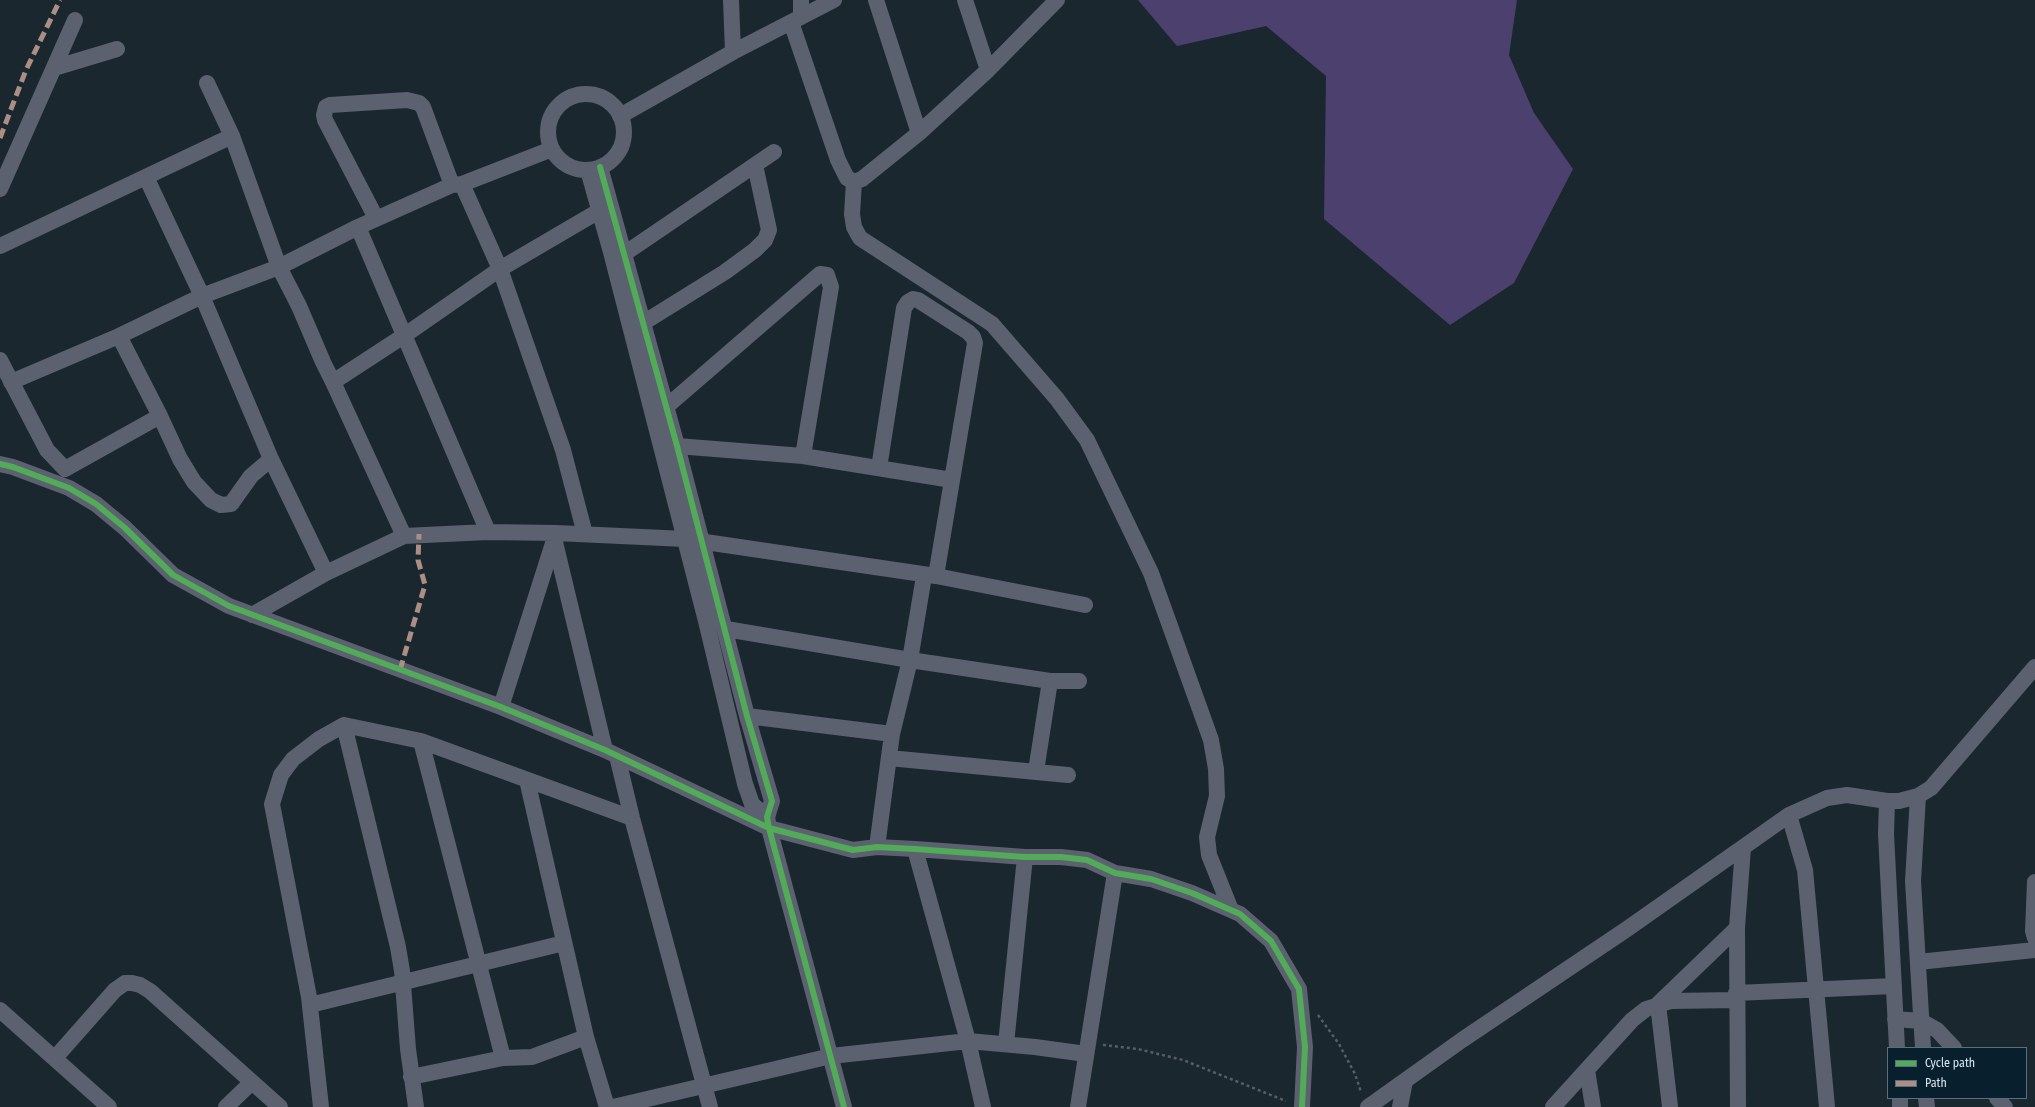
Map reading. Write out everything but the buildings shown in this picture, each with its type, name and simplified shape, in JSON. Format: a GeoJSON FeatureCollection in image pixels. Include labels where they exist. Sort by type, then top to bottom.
{"type":"FeatureCollection","features":[{"type":"Feature","properties":{"kind":"street"},"geometry":{"type":"LineString","coordinates":[[731,0],[733,52]]}},
{"type":"Feature","properties":{"kind":"street"},"geometry":{"type":"LineString","coordinates":[[801,0],[796,20],[838,160],[847,178],[854,182]]}},
{"type":"Feature","properties":{"kind":"street"},"geometry":{"type":"LineString","coordinates":[[620,116],[733,52],[834,0]]}},
{"type":"Feature","properties":{"kind":"street"},"geometry":{"type":"LineString","coordinates":[[876,0],[919,133]]}},
{"type":"Feature","properties":{"kind":"street"},"geometry":{"type":"LineString","coordinates":[[965,0],[988,70]]}},
{"type":"Feature","properties":{"kind":"street"},"geometry":{"type":"LineString","coordinates":[[854,182],[862,179],[919,133],[988,70],[1057,0]]}},
{"type":"Feature","properties":{"kind":"street"},"geometry":{"type":"LineString","coordinates":[[0,189],[75,20]]}},
{"type":"Feature","properties":{"kind":"street"},"geometry":{"type":"LineString","coordinates":[[54,68],[117,49]]}},
{"type":"Feature","properties":{"kind":"street"},"geometry":{"type":"LineString","coordinates":[[207,82],[232,136],[279,267],[299,306],[323,362],[404,536]]}},
{"type":"Feature","properties":{"kind":"street"},"geometry":{"type":"LineString","coordinates":[[584,94],[599,96],[612,104],[620,116],[624,130],[622,145],[614,158],[594,169],[573,168],[560,161],[552,149],[548,134],[550,120],[558,107],[570,98],[584,94]]}},
{"type":"Feature","properties":{"kind":"street"},"geometry":{"type":"LineString","coordinates":[[376,218],[329,128],[324,114],[326,107],[407,100],[420,103],[457,184],[500,269],[563,450],[585,534]]}},
{"type":"Feature","properties":{"kind":"street"},"geometry":{"type":"LineString","coordinates":[[0,246],[232,136]]}},
{"type":"Feature","properties":{"kind":"street"},"geometry":{"type":"LineString","coordinates":[[11,382],[119,336],[202,296],[279,267],[376,218],[457,184],[552,149]]}},
{"type":"Feature","properties":{"kind":"street"},"geometry":{"type":"LineString","coordinates":[[624,254],[774,152]]}},
{"type":"Feature","properties":{"kind":"street"},"geometry":{"type":"LineString","coordinates":[[636,324],[725,272],[755,250],[765,240],[769,230],[755,165]]}},
{"type":"Feature","properties":{"kind":"street"},"geometry":{"type":"LineString","coordinates":[[594,169],[600,211],[636,324],[666,407],[678,446],[747,716],[772,801],[768,822],[844,1107]]}},
{"type":"Feature","properties":{"kind":"street"},"geometry":{"type":"LineString","coordinates":[[594,169],[624,254],[636,324],[685,539],[746,784],[752,804],[768,822]]}},
{"type":"Feature","properties":{"kind":"street"},"geometry":{"type":"LineString","coordinates":[[146,177],[202,296],[272,459],[326,573]]}},
{"type":"Feature","properties":{"kind":"street"},"geometry":{"type":"LineString","coordinates":[[854,182],[852,214],[854,227],[860,238],[992,324],[1057,399],[1087,440],[1151,573],[1211,740],[1216,769],[1217,796],[1208,836],[1209,855],[1232,910]]}},
{"type":"Feature","properties":{"kind":"street"},"geometry":{"type":"LineString","coordinates":[[333,382],[405,335],[500,269],[600,211]]}},
{"type":"Feature","properties":{"kind":"street"},"geometry":{"type":"LineString","coordinates":[[358,227],[488,532]]}},
{"type":"Feature","properties":{"kind":"street"},"geometry":{"type":"LineString","coordinates":[[666,407],[820,274],[823,274],[830,280],[831,287],[803,456]]}},
{"type":"Feature","properties":{"kind":"street"},"geometry":{"type":"LineString","coordinates":[[877,848],[892,734],[952,480],[975,343],[968,332],[918,300],[908,302],[904,308],[879,468]]}},
{"type":"Feature","properties":{"kind":"street"},"geometry":{"type":"LineString","coordinates":[[119,336],[180,459],[194,482],[211,500],[221,505],[231,504],[251,476],[272,459]]}},
{"type":"Feature","properties":{"kind":"street"},"geometry":{"type":"LineString","coordinates":[[0,360],[48,450],[65,469],[69,488]]}},
{"type":"Feature","properties":{"kind":"street"},"geometry":{"type":"LineString","coordinates":[[65,469],[160,416]]}},
{"type":"Feature","properties":{"kind":"street"},"geometry":{"type":"LineString","coordinates":[[678,446],[803,456],[952,480]]}},
{"type":"Feature","properties":{"kind":"street"},"geometry":{"type":"LineString","coordinates":[[0,464],[13,467],[69,488],[96,504],[125,528],[173,575],[229,606],[501,707],[611,753],[768,822],[853,850],[877,848],[915,849],[1025,857],[1061,857],[1087,860],[1115,873],[1152,879],[1192,893],[1232,910],[1240,914],[1271,941],[1299,988],[1305,1047],[1302,1107]]}},
{"type":"Feature","properties":{"kind":"street"},"geometry":{"type":"LineString","coordinates":[[252,615],[326,573],[404,536],[488,532],[555,536],[585,534],[702,541],[930,576],[1085,605]]}},
{"type":"Feature","properties":{"kind":"street"},"geometry":{"type":"LineString","coordinates":[[501,707],[555,536]]}},
{"type":"Feature","properties":{"kind":"street"},"geometry":{"type":"LineString","coordinates":[[555,536],[611,753],[632,818],[710,1107]]}},
{"type":"Feature","properties":{"kind":"street"},"geometry":{"type":"LineString","coordinates":[[726,630],[1050,681],[1079,681]]}},
{"type":"Feature","properties":{"kind":"street"},"geometry":{"type":"LineString","coordinates":[[1364,1100],[1405,1081],[1789,815],[1827,798],[1847,795],[1887,801],[1899,801],[1918,796],[1931,788],[1943,776],[1998,708],[2035,667]]}},
{"type":"Feature","properties":{"kind":"street"},"geometry":{"type":"LineString","coordinates":[[1036,771],[1050,681]]}},
{"type":"Feature","properties":{"kind":"street"},"geometry":{"type":"LineString","coordinates":[[747,716],[892,734]]}},
{"type":"Feature","properties":{"kind":"street"},"geometry":{"type":"LineString","coordinates":[[321,1107],[310,1005],[272,804],[281,775],[293,759],[312,743],[344,725],[421,742],[632,818]]}},
{"type":"Feature","properties":{"kind":"street"},"geometry":{"type":"LineString","coordinates":[[344,725],[398,947],[403,982],[411,1077],[416,1107]]}},
{"type":"Feature","properties":{"kind":"street"},"geometry":{"type":"LineString","coordinates":[[421,742],[478,964],[504,1058]]}},
{"type":"Feature","properties":{"kind":"street"},"geometry":{"type":"LineString","coordinates":[[889,758],[1068,775]]}},
{"type":"Feature","properties":{"kind":"street"},"geometry":{"type":"LineString","coordinates":[[527,780],[586,1037],[607,1107]]}},
{"type":"Feature","properties":{"kind":"street"},"geometry":{"type":"LineString","coordinates":[[1918,796],[1914,836],[1913,881],[1923,1047]]}},
{"type":"Feature","properties":{"kind":"street"},"geometry":{"type":"LineString","coordinates":[[1887,801],[1886,834],[1897,1047]]}},
{"type":"Feature","properties":{"kind":"street"},"geometry":{"type":"LineString","coordinates":[[1789,815],[1805,870],[1827,1107]]}},
{"type":"Feature","properties":{"kind":"street"},"geometry":{"type":"LineString","coordinates":[[1738,1107],[1736,997],[1737,928],[1743,848]]}},
{"type":"Feature","properties":{"kind":"street"},"geometry":{"type":"LineString","coordinates":[[915,849],[968,1041],[983,1107]]}},
{"type":"Feature","properties":{"kind":"street"},"geometry":{"type":"LineString","coordinates":[[1006,1044],[1025,857]]}},
{"type":"Feature","properties":{"kind":"street"},"geometry":{"type":"LineString","coordinates":[[1078,1107],[1115,873]]}},
{"type":"Feature","properties":{"kind":"street"},"geometry":{"type":"LineString","coordinates":[[2035,882],[2033,904],[2033,931],[2035,938]]}},
{"type":"Feature","properties":{"kind":"street"},"geometry":{"type":"LineString","coordinates":[[1658,1004],[1737,928]]}},
{"type":"Feature","properties":{"kind":"street"},"geometry":{"type":"LineString","coordinates":[[310,1005],[564,943]]}},
{"type":"Feature","properties":{"kind":"street"},"geometry":{"type":"LineString","coordinates":[[1918,962],[2035,950]]}},
{"type":"Feature","properties":{"kind":"street"},"geometry":{"type":"LineString","coordinates":[[55,1058],[116,990],[125,983],[132,983],[140,985],[150,991],[280,1107]]}},
{"type":"Feature","properties":{"kind":"street"},"geometry":{"type":"LineString","coordinates":[[1553,1107],[1632,1020],[1646,1009],[1658,1004],[1671,1001],[1815,990],[1894,986]]}},
{"type":"Feature","properties":{"kind":"street"},"geometry":{"type":"LineString","coordinates":[[1658,1004],[1670,1107]]}},
{"type":"Feature","properties":{"kind":"street"},"geometry":{"type":"LineString","coordinates":[[0,1010],[109,1107]]}},
{"type":"Feature","properties":{"kind":"street"},"geometry":{"type":"LineString","coordinates":[[1895,1019],[1921,1021],[1937,1030],[1953,1047]]}},
{"type":"Feature","properties":{"kind":"street"},"geometry":{"type":"LineString","coordinates":[[411,1077],[504,1058],[532,1057],[586,1037]]}},
{"type":"Feature","properties":{"kind":"street"},"geometry":{"type":"LineString","coordinates":[[613,1107],[831,1056],[968,1041],[1088,1048]]}},
{"type":"Feature","properties":{"kind":"street"},"geometry":{"type":"LineString","coordinates":[[1587,1070],[1592,1107]]}},
{"type":"Feature","properties":{"kind":"street"},"geometry":{"type":"LineString","coordinates":[[1400,1107],[1405,1081]]}},
{"type":"Feature","properties":{"kind":"street"},"geometry":{"type":"LineString","coordinates":[[226,1107],[252,1082]]}},
{"type":"Feature","properties":{"kind":"street"},"geometry":{"type":"LineString","coordinates":[[1998,1099],[2005,1107]]}},
{"type":"Feature","properties":{"kind":"path"},"geometry":{"type":"LineString","coordinates":[[1315,1010],[1339,1044],[1356,1074],[1364,1100]]}},
{"type":"Feature","properties":{"kind":"path"},"geometry":{"type":"LineString","coordinates":[[1088,1048],[1138,1049],[1184,1060],[1302,1107]]}},
{"type":"Feature","properties":{"kind":"shaded area"},"geometry":{"type":"Polygon","coordinates":[[[1138,0],[1517,0],[1509,55],[1534,113],[1573,169],[1514,283],[1450,325],[1324,219],[1326,76],[1266,26],[1177,46],[1138,0]]]}},
{"type":"Feature","properties":{"kind":"marked path"},"geometry":{"type":"LineString","coordinates":[[0,138],[26,70],[60,0]]}},
{"type":"Feature","properties":{"kind":"marked path"},"geometry":{"type":"LineString","coordinates":[[400,670],[425,585],[418,560],[419,534]]}},
{"type":"Feature","properties":{"kind":"cycle path"},"geometry":{"type":"LineString","coordinates":[[600,167],[677,446],[747,716],[772,801],[767,817],[769,828],[844,1107]]}},
{"type":"Feature","properties":{"kind":"cycle path"},"geometry":{"type":"LineString","coordinates":[[0,464],[13,467],[69,488],[96,504],[125,528],[173,575],[229,606],[501,707],[605,750],[769,828],[853,850],[877,847],[1025,857],[1061,857],[1087,860],[1115,873],[1151,879],[1192,893],[1240,914],[1271,941],[1299,989],[1305,1047],[1302,1107]]}}]}
